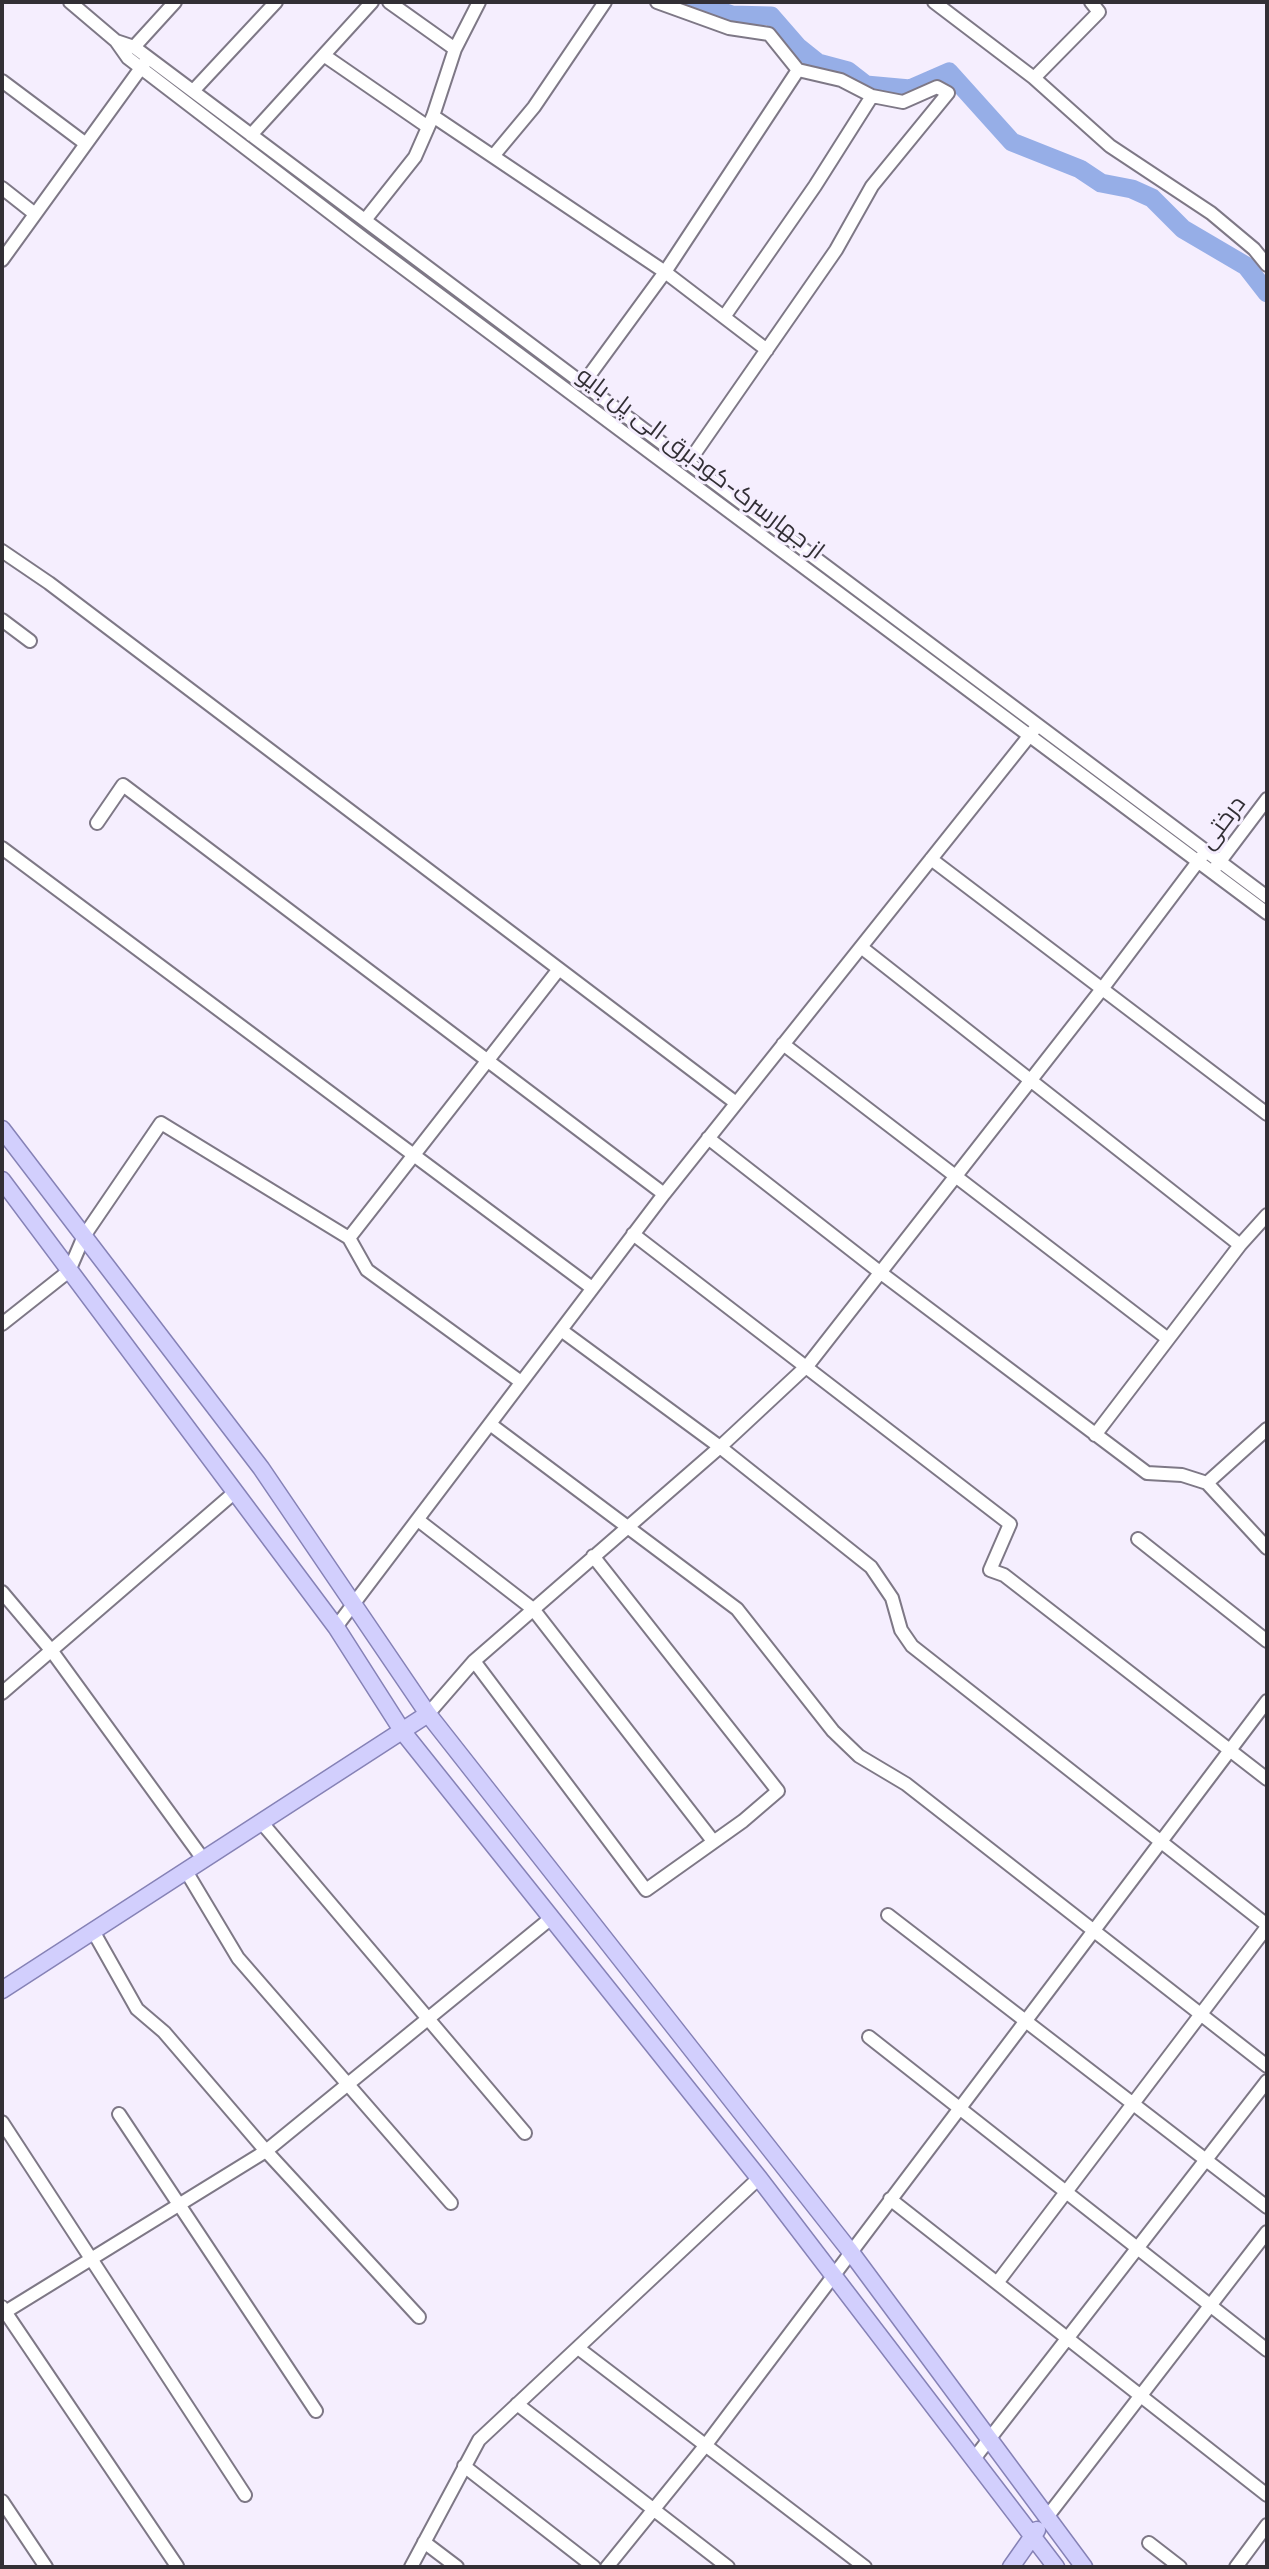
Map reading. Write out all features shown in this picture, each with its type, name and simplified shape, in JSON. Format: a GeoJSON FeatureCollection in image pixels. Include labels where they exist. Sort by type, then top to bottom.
{"type":"FeatureCollection","features":[{"type":"Feature","properties":{"kind":"main road"},"geometry":{"type":"LineString","coordinates":[[2,1129],[261,1468],[428,1714],[850,2251],[1084,2567]]}},
{"type":"Feature","properties":{"kind":"main road"},"geometry":{"type":"LineString","coordinates":[[2,1180],[336,1628],[403,1732],[760,2178],[1056,2567]]}},
{"type":"Feature","properties":{"kind":"main road"},"geometry":{"type":"LineString","coordinates":[[2,1990],[428,1714]]}},
{"type":"Feature","properties":{"kind":"main road"},"geometry":{"type":"LineString","coordinates":[[1010,2567],[1047,2517]]}},
{"type":"Feature","properties":{"kind":"street","name":"از جهارسرک-کودبرق الی پل بایو"},"geometry":{"type":"LineString","coordinates":[[71,2],[116,41],[128,58],[144,62],[193,91],[1038,725],[1216,867],[1267,913]]}},
{"type":"Feature","properties":{"kind":"street"},"geometry":{"type":"LineString","coordinates":[[134,47],[175,2]]}},
{"type":"Feature","properties":{"kind":"street"},"geometry":{"type":"LineString","coordinates":[[193,91],[276,2]]}},
{"type":"Feature","properties":{"kind":"street"},"geometry":{"type":"LineString","coordinates":[[251,135],[326,56],[372,2]]}},
{"type":"Feature","properties":{"kind":"street"},"geometry":{"type":"LineString","coordinates":[[389,2],[455,49]]}},
{"type":"Feature","properties":{"kind":"street"},"geometry":{"type":"LineString","coordinates":[[365,220],[415,157],[431,121],[455,49],[479,2]]}},
{"type":"Feature","properties":{"kind":"street"},"geometry":{"type":"LineString","coordinates":[[494,155],[534,107],[605,2]]}},
{"type":"Feature","properties":{"kind":"street"},"geometry":{"type":"LineString","coordinates":[[657,2],[729,28],[769,34],[797,70],[841,80],[872,96],[903,102],[937,88],[948,93],[873,186],[836,250],[688,463]]}},
{"type":"Feature","properties":{"kind":"street"},"geometry":{"type":"LineString","coordinates":[[934,2],[1034,78],[1111,146],[1211,213],[1254,249],[1267,265]]}},
{"type":"Feature","properties":{"kind":"street"},"geometry":{"type":"LineString","coordinates":[[1034,78],[1099,12],[1091,2]]}},
{"type":"Feature","properties":{"kind":"street","name":"از جهارسرک-کودبرق الی پل بایو"},"geometry":{"type":"LineString","coordinates":[[116,41],[134,47],[144,62],[373,246],[1029,736],[1202,856]]}},
{"type":"Feature","properties":{"kind":"street"},"geometry":{"type":"LineString","coordinates":[[326,56],[431,121],[494,155],[665,272],[766,350]]}},
{"type":"Feature","properties":{"kind":"street"},"geometry":{"type":"LineString","coordinates":[[2,261],[144,62]]}},
{"type":"Feature","properties":{"kind":"street"},"geometry":{"type":"LineString","coordinates":[[583,384],[665,272],[797,70]]}},
{"type":"Feature","properties":{"kind":"street"},"geometry":{"type":"LineString","coordinates":[[2,81],[86,144]]}},
{"type":"Feature","properties":{"kind":"street"},"geometry":{"type":"LineString","coordinates":[[724,317],[815,186],[872,96]]}},
{"type":"Feature","properties":{"kind":"street"},"geometry":{"type":"LineString","coordinates":[[2,188],[35,214]]}},
{"type":"Feature","properties":{"kind":"street"},"geometry":{"type":"LineString","coordinates":[[2,551],[49,583],[736,1103]]}},
{"type":"Feature","properties":{"kind":"street"},"geometry":{"type":"LineString","coordinates":[[2,620],[30,641]]}},
{"type":"Feature","properties":{"kind":"street"},"geometry":{"type":"LineString","coordinates":[[336,1628],[664,1194],[1038,725]]}},
{"type":"Feature","properties":{"kind":"street"},"geometry":{"type":"LineString","coordinates":[[97,823],[123,785],[664,1194]]}},
{"type":"Feature","properties":{"kind":"street","name":"درختی"},"geometry":{"type":"LineString","coordinates":[[1216,867],[1267,799]]}},
{"type":"Feature","properties":{"kind":"street"},"geometry":{"type":"LineString","coordinates":[[2,848],[592,1288]]}},
{"type":"Feature","properties":{"kind":"street"},"geometry":{"type":"LineString","coordinates":[[428,1714],[474,1661],[720,1447],[808,1365],[1102,989],[1202,856]]}},
{"type":"Feature","properties":{"kind":"street"},"geometry":{"type":"LineString","coordinates":[[931,859],[1267,1114]]}},
{"type":"Feature","properties":{"kind":"street","name":"از جهارسرک-کودبرق الی پل بایو"},"geometry":{"type":"LineString","coordinates":[[1216,867],[1267,897]]}},
{"type":"Feature","properties":{"kind":"street"},"geometry":{"type":"LineString","coordinates":[[861,947],[1240,1244]]}},
{"type":"Feature","properties":{"kind":"street"},"geometry":{"type":"LineString","coordinates":[[349,1238],[416,1156],[559,969]]}},
{"type":"Feature","properties":{"kind":"street"},"geometry":{"type":"LineString","coordinates":[[783,1044],[1168,1339]]}},
{"type":"Feature","properties":{"kind":"street"},"geometry":{"type":"LineString","coordinates":[[2,1324],[69,1271],[84,1236],[161,1122],[349,1238],[367,1270],[521,1382]]}},
{"type":"Feature","properties":{"kind":"street"},"geometry":{"type":"LineString","coordinates":[[708,1138],[881,1273],[1147,1473],[1182,1475],[1207,1483],[1267,1548]]}},
{"type":"Feature","properties":{"kind":"street"},"geometry":{"type":"LineString","coordinates":[[1095,1435],[1240,1244],[1267,1215]]}},
{"type":"Feature","properties":{"kind":"street"},"geometry":{"type":"LineString","coordinates":[[634,1234],[808,1365],[1010,1524],[990,1570],[1004,1575],[1267,1779]]}},
{"type":"Feature","properties":{"kind":"street"},"geometry":{"type":"LineString","coordinates":[[561,1330],[720,1447],[871,1567],[892,1598],[901,1630],[912,1646],[1267,1926],[997,2283]]}},
{"type":"Feature","properties":{"kind":"street"},"geometry":{"type":"LineString","coordinates":[[490,1424],[737,1609],[833,1731],[859,1756],[906,1784],[1267,2066]]}},
{"type":"Feature","properties":{"kind":"street"},"geometry":{"type":"LineString","coordinates":[[1207,1483],[1267,1429]]}},
{"type":"Feature","properties":{"kind":"street"},"geometry":{"type":"LineString","coordinates":[[2,1693],[235,1492]]}},
{"type":"Feature","properties":{"kind":"street"},"geometry":{"type":"LineString","coordinates":[[418,1520],[533,1609],[713,1840]]}},
{"type":"Feature","properties":{"kind":"street"},"geometry":{"type":"LineString","coordinates":[[1138,1539],[1267,1641]]}},
{"type":"Feature","properties":{"kind":"street"},"geometry":{"type":"LineString","coordinates":[[474,1661],[646,1890],[778,1791],[593,1556]]}},
{"type":"Feature","properties":{"kind":"street"},"geometry":{"type":"LineString","coordinates":[[2,1592],[51,1650],[203,1858]]}},
{"type":"Feature","properties":{"kind":"street"},"geometry":{"type":"LineString","coordinates":[[607,2567],[705,2446],[1267,1702]]}},
{"type":"Feature","properties":{"kind":"street"},"geometry":{"type":"LineString","coordinates":[[262,1823],[525,2133]]}},
{"type":"Feature","properties":{"kind":"street"},"geometry":{"type":"LineString","coordinates":[[186,1871],[238,1958],[451,2203]]}},
{"type":"Feature","properties":{"kind":"street"},"geometry":{"type":"LineString","coordinates":[[888,1915],[1267,2207]]}},
{"type":"Feature","properties":{"kind":"street"},"geometry":{"type":"LineString","coordinates":[[177,2566],[3,2311],[92,2261],[266,2151],[550,1919]]}},
{"type":"Feature","properties":{"kind":"street"},"geometry":{"type":"LineString","coordinates":[[93,1931],[137,2010],[164,2032],[266,2151],[419,2317]]}},
{"type":"Feature","properties":{"kind":"street"},"geometry":{"type":"LineString","coordinates":[[869,2037],[1267,2350]]}},
{"type":"Feature","properties":{"kind":"street"},"geometry":{"type":"LineString","coordinates":[[973,2459],[1267,2081]]}},
{"type":"Feature","properties":{"kind":"street"},"geometry":{"type":"LineString","coordinates":[[118,2114],[316,2411]]}},
{"type":"Feature","properties":{"kind":"street"},"geometry":{"type":"LineString","coordinates":[[2,2122],[245,2495]]}},
{"type":"Feature","properties":{"kind":"street"},"geometry":{"type":"LineString","coordinates":[[411,2567],[479,2440],[760,2178]]}},
{"type":"Feature","properties":{"kind":"street"},"geometry":{"type":"LineString","coordinates":[[890,2199],[1267,2495]]}},
{"type":"Feature","properties":{"kind":"street"},"geometry":{"type":"LineString","coordinates":[[1047,2517],[1267,2232]]}},
{"type":"Feature","properties":{"kind":"street"},"geometry":{"type":"LineString","coordinates":[[578,2348],[865,2567]]}},
{"type":"Feature","properties":{"kind":"street"},"geometry":{"type":"LineString","coordinates":[[517,2404],[728,2567]]}},
{"type":"Feature","properties":{"kind":"street"},"geometry":{"type":"LineString","coordinates":[[464,2466],[594,2567]]}},
{"type":"Feature","properties":{"kind":"street"},"geometry":{"type":"LineString","coordinates":[[2,2501],[46,2567]]}},
{"type":"Feature","properties":{"kind":"street"},"geometry":{"type":"LineString","coordinates":[[1236,2567],[1267,2525]]}},
{"type":"Feature","properties":{"kind":"street"},"geometry":{"type":"LineString","coordinates":[[424,2542],[457,2567]]}},
{"type":"Feature","properties":{"kind":"street"},"geometry":{"type":"LineString","coordinates":[[1149,2543],[1180,2567]]}},
{"type":"Feature","properties":{"kind":"waterway"},"geometry":{"type":"LineString","coordinates":[[692,2],[732,15],[771,16],[798,47],[818,63],[848,71],[866,85],[910,89],[949,72],[1012,142],[1080,169],[1101,183],[1132,189],[1152,198],[1183,229],[1246,266],[1267,293]]}}]}
